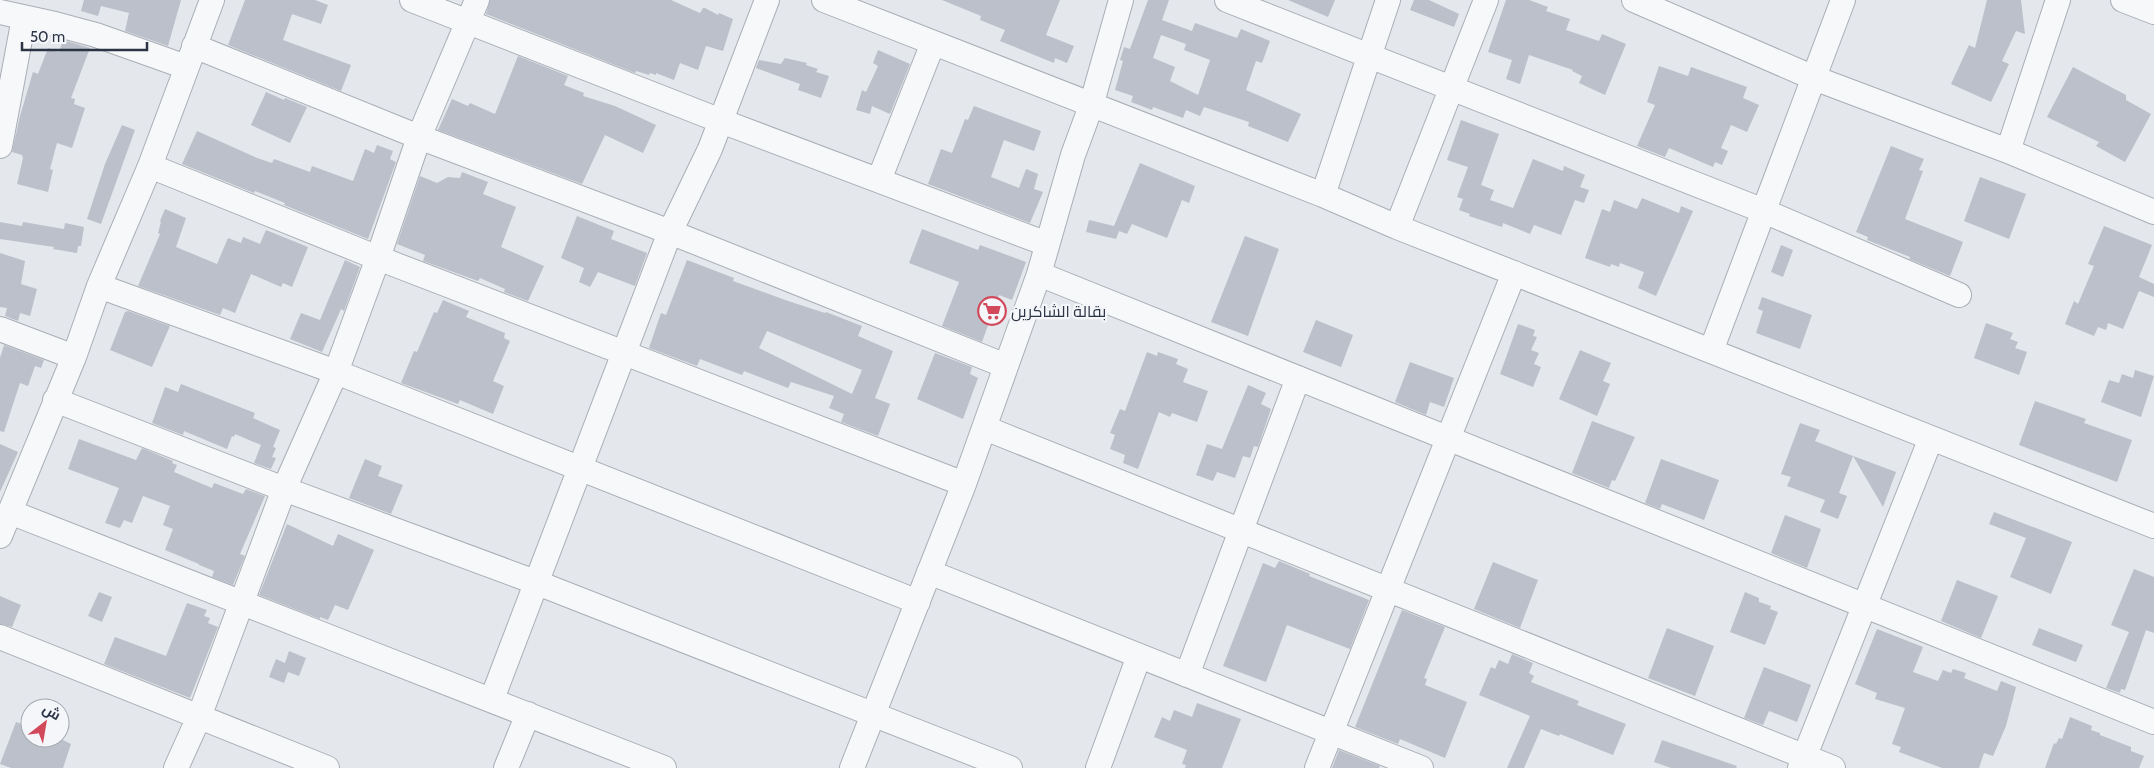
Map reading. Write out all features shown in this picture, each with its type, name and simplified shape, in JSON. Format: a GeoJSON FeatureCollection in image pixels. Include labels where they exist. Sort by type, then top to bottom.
{"type":"FeatureCollection","features":[{"type":"Feature","properties":{"kind":"street"},"geometry":{"type":"LineString","coordinates":[[0,536],[74,357],[99,286],[150,166],[212,0]]}},
{"type":"Feature","properties":{"kind":"street"},"geometry":{"type":"LineString","coordinates":[[412,0],[721,121],[1047,244]]}},
{"type":"Feature","properties":{"kind":"street"},"geometry":{"type":"LineString","coordinates":[[176,768],[199,717],[284,489],[336,372],[378,258],[419,137],[477,0]]}},
{"type":"Feature","properties":{"kind":"street"},"geometry":{"type":"LineString","coordinates":[[492,698],[670,232],[721,121],[767,0]]}},
{"type":"Feature","properties":{"kind":"street"},"geometry":{"type":"LineString","coordinates":[[824,0],[2154,526]]}},
{"type":"Feature","properties":{"kind":"street"},"geometry":{"type":"LineString","coordinates":[[852,768],[964,484],[1039,274],[1074,155],[1091,106],[1121,0]]}},
{"type":"Feature","properties":{"kind":"street"},"geometry":{"type":"LineString","coordinates":[[1227,0],[1764,212],[1959,296]]}},
{"type":"Feature","properties":{"kind":"street"},"geometry":{"type":"LineString","coordinates":[[1323,196],[1388,0]]}},
{"type":"Feature","properties":{"kind":"street"},"geometry":{"type":"LineString","coordinates":[[1397,227],[1449,89],[1486,0]]}},
{"type":"Feature","properties":{"kind":"street"},"geometry":{"type":"LineString","coordinates":[[1634,0],[1814,78],[2008,151],[2154,212]]}},
{"type":"Feature","properties":{"kind":"street"},"geometry":{"type":"LineString","coordinates":[[1711,351],[1843,0]]}},
{"type":"Feature","properties":{"kind":"street"},"geometry":{"type":"LineString","coordinates":[[2008,151],[2058,0]]}},
{"type":"Feature","properties":{"kind":"street"},"geometry":{"type":"LineString","coordinates":[[2123,0],[2154,12]]}},
{"type":"Feature","properties":{"kind":"street"},"geometry":{"type":"LineString","coordinates":[[0,12],[190,57],[419,137],[670,232],[1006,366]]}},
{"type":"Feature","properties":{"kind":"street"},"geometry":{"type":"LineString","coordinates":[[0,146],[24,18]]}},
{"type":"Feature","properties":{"kind":"street"},"geometry":{"type":"LineString","coordinates":[[879,180],[933,43]]}},
{"type":"Feature","properties":{"kind":"street"},"geometry":{"type":"LineString","coordinates":[[150,166],[378,258],[964,484]]}},
{"type":"Feature","properties":{"kind":"street"},"geometry":{"type":"LineString","coordinates":[[1317,768],[1514,273]]}},
{"type":"Feature","properties":{"kind":"street"},"geometry":{"type":"LineString","coordinates":[[1039,274],[2154,722]]}},
{"type":"Feature","properties":{"kind":"street"},"geometry":{"type":"LineString","coordinates":[[99,286],[336,372],[918,602]]}},
{"type":"Feature","properties":{"kind":"street"},"geometry":{"type":"LineString","coordinates":[[0,329],[74,357]]}},
{"type":"Feature","properties":{"kind":"street"},"geometry":{"type":"LineString","coordinates":[[1187,675],[1298,378]]}},
{"type":"Feature","properties":{"kind":"street"},"geometry":{"type":"LineString","coordinates":[[55,400],[284,489],[535,582],[1010,768]]}},
{"type":"Feature","properties":{"kind":"street"},"geometry":{"type":"LineString","coordinates":[[984,428],[1388,590],[1803,762],[1833,768]]}},
{"type":"Feature","properties":{"kind":"street"},"geometry":{"type":"LineString","coordinates":[[1803,762],[1931,438]]}},
{"type":"Feature","properties":{"kind":"street"},"geometry":{"type":"LineString","coordinates":[[10,512],[241,604],[492,698],[664,768]]}},
{"type":"Feature","properties":{"kind":"street"},"geometry":{"type":"LineString","coordinates":[[930,572],[1421,768]]}},
{"type":"Feature","properties":{"kind":"street"},"geometry":{"type":"LineString","coordinates":[[0,637],[327,768]]}},
{"type":"Feature","properties":{"kind":"street"},"geometry":{"type":"LineString","coordinates":[[1098,768],[1139,656]]}},
{"type":"Feature","properties":{"kind":"street"},"geometry":{"type":"LineString","coordinates":[[506,768],[528,714]]}},
{"type":"Feature","properties":{"kind":"building"},"geometry":{"type":"Polygon","coordinates":[[[84,0],[181,0],[168,46],[125,31],[129,13],[101,6],[98,16],[81,11],[84,0]]]}},
{"type":"Feature","properties":{"kind":"building"},"geometry":{"type":"Polygon","coordinates":[[[245,0],[315,0],[328,5],[321,24],[292,14],[283,40],[351,65],[341,91],[228,45],[245,0]]]}},
{"type":"Feature","properties":{"kind":"building"},"geometry":{"type":"Polygon","coordinates":[[[490,0],[671,0],[700,13],[705,8],[718,15],[719,13],[733,19],[723,51],[706,46],[698,70],[680,63],[674,80],[656,73],[656,75],[650,73],[649,75],[636,71],[635,73],[486,14],[490,0]]]}},
{"type":"Feature","properties":{"kind":"building"},"geometry":{"type":"Polygon","coordinates":[[[942,0],[1060,0],[1046,35],[1074,46],[1067,63],[1055,58],[1054,63],[1000,41],[1005,30],[980,20],[981,16],[942,0]]]}},
{"type":"Feature","properties":{"kind":"building"},"geometry":{"type":"Polygon","coordinates":[[[1148,0],[1169,0],[1162,20],[1192,31],[1195,23],[1237,38],[1241,29],[1270,41],[1262,63],[1256,61],[1246,90],[1301,114],[1288,142],[1248,126],[1249,122],[1204,107],[1200,116],[1186,110],[1183,118],[1153,107],[1152,110],[1131,102],[1133,96],[1115,90],[1123,61],[1120,60],[1124,47],[1130,49],[1148,0]],[[1161,35],[1153,58],[1175,67],[1170,81],[1198,95],[1210,60],[1184,50],[1186,44],[1161,35]]]}},
{"type":"Feature","properties":{"kind":"building"},"geometry":{"type":"Polygon","coordinates":[[[1288,0],[1335,0],[1328,17],[1288,0]]]}},
{"type":"Feature","properties":{"kind":"building"},"geometry":{"type":"Polygon","coordinates":[[[1414,0],[1429,0],[1459,14],[1454,27],[1410,10],[1414,0]]]}},
{"type":"Feature","properties":{"kind":"building"},"geometry":{"type":"Polygon","coordinates":[[[1506,0],[1529,0],[1548,7],[1546,11],[1570,19],[1566,30],[1599,41],[1602,34],[1626,44],[1605,95],[1579,83],[1582,76],[1573,70],[1529,55],[1520,84],[1506,79],[1512,60],[1488,52],[1506,0]]]}},
{"type":"Feature","properties":{"kind":"building"},"geometry":{"type":"Polygon","coordinates":[[[1987,0],[2021,0],[2025,34],[2016,31],[2002,61],[2009,64],[1991,102],[1951,84],[1969,45],[1975,48],[1987,0]]]}},
{"type":"Feature","properties":{"kind":"building"},"geometry":{"type":"Polygon","coordinates":[[[63,40],[90,48],[71,98],[75,99],[74,104],[85,108],[72,148],[57,143],[50,169],[53,170],[48,192],[17,184],[23,158],[22,155],[12,152],[33,72],[38,74],[48,48],[59,52],[63,40]]]}},
{"type":"Feature","properties":{"kind":"building"},"geometry":{"type":"Polygon","coordinates":[[[878,50],[910,64],[890,114],[872,106],[870,114],[856,110],[862,90],[866,92],[878,66],[873,63],[878,50]]]}},
{"type":"Feature","properties":{"kind":"building"},"geometry":{"type":"Polygon","coordinates":[[[518,56],[568,76],[564,85],[584,93],[583,96],[615,106],[656,125],[643,153],[605,135],[582,184],[438,130],[452,99],[468,106],[470,103],[495,114],[518,56]]]}},
{"type":"Feature","properties":{"kind":"building"},"geometry":{"type":"Polygon","coordinates":[[[785,58],[807,63],[806,65],[818,69],[816,72],[829,76],[821,98],[798,90],[800,84],[756,68],[759,60],[781,64],[785,58]]]}},
{"type":"Feature","properties":{"kind":"building"},"geometry":{"type":"Polygon","coordinates":[[[1659,66],[1688,76],[1691,67],[1747,87],[1743,98],[1759,105],[1747,132],[1731,125],[1721,148],[1728,151],[1722,165],[1715,162],[1713,167],[1669,148],[1665,157],[1637,146],[1655,105],[1647,102],[1659,66]]]}},
{"type":"Feature","properties":{"kind":"building"},"geometry":{"type":"Polygon","coordinates":[[[2073,67],[2126,95],[2126,100],[2151,114],[2125,162],[2096,146],[2099,142],[2047,117],[2073,67]]]}},
{"type":"Feature","properties":{"kind":"building"},"geometry":{"type":"Polygon","coordinates":[[[266,92],[307,107],[290,143],[251,125],[266,92]]]}},
{"type":"Feature","properties":{"kind":"building"},"geometry":{"type":"Polygon","coordinates":[[[974,106],[1041,131],[1034,151],[1004,140],[991,177],[1019,188],[1026,169],[1038,174],[1034,189],[1043,192],[1030,223],[928,184],[941,149],[952,153],[965,119],[968,120],[974,106]]]}},
{"type":"Feature","properties":{"kind":"building"},"geometry":{"type":"Polygon","coordinates":[[[1461,120],[1499,134],[1481,185],[1494,190],[1490,200],[1513,208],[1533,159],[1563,171],[1564,166],[1585,175],[1580,187],[1589,190],[1584,203],[1575,200],[1561,235],[1534,225],[1530,234],[1503,223],[1502,227],[1469,216],[1470,214],[1459,210],[1463,199],[1457,197],[1468,167],[1447,160],[1461,120]]]}},
{"type":"Feature","properties":{"kind":"building"},"geometry":{"type":"Polygon","coordinates":[[[122,125],[135,130],[101,224],[87,219],[105,164],[122,125]]]}},
{"type":"Feature","properties":{"kind":"building"},"geometry":{"type":"Polygon","coordinates":[[[197,131],[272,163],[274,159],[310,172],[312,166],[353,181],[365,149],[374,153],[377,145],[393,151],[390,159],[396,162],[368,239],[284,205],[285,203],[255,191],[254,193],[182,164],[197,131]]]}},
{"type":"Feature","properties":{"kind":"building"},"geometry":{"type":"Polygon","coordinates":[[[1891,146],[1924,159],[1919,170],[1923,171],[1905,219],[1963,242],[1950,276],[1909,259],[1910,257],[1867,240],[1868,237],[1856,232],[1891,146]]]}},
{"type":"Feature","properties":{"kind":"building"},"geometry":{"type":"Polygon","coordinates":[[[1140,163],[1195,186],[1189,203],[1182,200],[1167,238],[1132,224],[1127,234],[1119,231],[1116,239],[1086,232],[1089,220],[1114,226],[1140,163]]]}},
{"type":"Feature","properties":{"kind":"building"},"geometry":{"type":"Polygon","coordinates":[[[462,172],[488,182],[483,194],[516,207],[501,247],[544,266],[528,301],[504,292],[505,289],[480,278],[478,281],[423,261],[425,255],[397,244],[420,176],[437,183],[448,177],[460,178],[462,172]]]}},
{"type":"Feature","properties":{"kind":"building"},"geometry":{"type":"Polygon","coordinates":[[[1980,177],[2026,194],[2009,239],[1964,221],[1980,177]]]}},
{"type":"Feature","properties":{"kind":"building"},"geometry":{"type":"Polygon","coordinates":[[[1642,198],[1679,213],[1681,206],[1693,211],[1656,296],[1638,288],[1644,272],[1620,263],[1619,267],[1611,264],[1610,267],[1585,258],[1602,209],[1610,212],[1614,200],[1637,209],[1642,198]]]}},
{"type":"Feature","properties":{"kind":"building"},"geometry":{"type":"Polygon","coordinates":[[[165,209],[186,218],[176,247],[217,264],[228,238],[241,243],[243,237],[260,244],[266,230],[308,247],[292,287],[283,283],[281,287],[251,274],[235,313],[223,308],[220,315],[138,286],[160,234],[158,233],[160,221],[165,209]]]}},
{"type":"Feature","properties":{"kind":"building"},"geometry":{"type":"Polygon","coordinates":[[[577,216],[614,231],[611,239],[647,253],[635,286],[598,272],[590,287],[579,282],[584,268],[561,258],[577,216]]]}},
{"type":"Feature","properties":{"kind":"building"},"geometry":{"type":"Polygon","coordinates":[[[0,222],[22,226],[23,222],[64,229],[65,223],[84,227],[81,246],[78,246],[77,253],[53,249],[54,247],[0,239],[0,222]]]}},
{"type":"Feature","properties":{"kind":"building"},"geometry":{"type":"Polygon","coordinates":[[[2104,226],[2152,245],[2139,277],[2154,284],[2154,297],[2139,291],[2123,329],[2108,323],[2106,330],[2098,327],[2094,336],[2065,324],[2074,301],[2078,304],[2094,266],[2088,264],[2104,226]]]}},
{"type":"Feature","properties":{"kind":"building"},"geometry":{"type":"Polygon","coordinates":[[[922,229],[978,250],[980,245],[1026,262],[1012,300],[999,295],[982,342],[942,326],[959,282],[909,263],[922,229]]]}},
{"type":"Feature","properties":{"kind":"building"},"geometry":{"type":"Polygon","coordinates":[[[1245,236],[1279,249],[1248,336],[1211,322],[1245,236]]]}},
{"type":"Feature","properties":{"kind":"building"},"geometry":{"type":"Polygon","coordinates":[[[1781,245],[1793,250],[1783,277],[1771,272],[1781,245]]]}},
{"type":"Feature","properties":{"kind":"building"},"geometry":{"type":"Polygon","coordinates":[[[0,253],[25,261],[21,284],[37,289],[30,316],[20,313],[18,321],[5,316],[7,308],[0,307],[0,253]]]}},
{"type":"Feature","properties":{"kind":"building"},"geometry":{"type":"Polygon","coordinates":[[[345,260],[360,267],[344,311],[341,309],[322,352],[290,339],[301,313],[320,320],[345,260]]]}},
{"type":"Feature","properties":{"kind":"building"},"geometry":{"type":"Polygon","coordinates":[[[687,260],[734,278],[733,281],[862,326],[858,336],[893,351],[875,398],[890,404],[878,436],[841,422],[844,414],[829,408],[834,396],[791,382],[788,388],[744,371],[742,375],[700,359],[697,366],[649,348],[661,313],[666,315],[687,260]],[[767,331],[759,348],[852,394],[862,370],[767,331]]]}},
{"type":"Feature","properties":{"kind":"building"},"geometry":{"type":"Polygon","coordinates":[[[1762,297],[1812,315],[1800,349],[1756,333],[1763,311],[1758,309],[1762,297]]]}},
{"type":"Feature","properties":{"kind":"building"},"geometry":{"type":"Polygon","coordinates":[[[443,300],[469,311],[466,317],[505,333],[504,338],[510,341],[493,381],[504,386],[493,414],[460,400],[458,404],[401,383],[414,351],[417,352],[434,312],[437,313],[443,300]]]}},
{"type":"Feature","properties":{"kind":"building"},"geometry":{"type":"Polygon","coordinates":[[[128,311],[170,326],[152,367],[110,350],[125,312],[128,311]]]}},
{"type":"Feature","properties":{"kind":"building"},"geometry":{"type":"Polygon","coordinates":[[[1316,320],[1353,335],[1341,367],[1303,352],[1316,320]]]}},
{"type":"Feature","properties":{"kind":"building"},"geometry":{"type":"Polygon","coordinates":[[[1986,323],[2013,333],[2010,339],[2018,342],[2015,348],[2027,352],[2019,375],[1974,358],[1986,323]]]}},
{"type":"Feature","properties":{"kind":"building"},"geometry":{"type":"Polygon","coordinates":[[[1518,324],[1535,330],[1533,336],[1537,337],[1531,350],[1539,353],[1534,364],[1541,367],[1533,387],[1500,374],[1518,324]]]}},
{"type":"Feature","properties":{"kind":"building"},"geometry":{"type":"Polygon","coordinates":[[[4,345],[44,360],[41,368],[35,366],[28,386],[20,383],[4,432],[0,431],[0,358],[4,345]]]}},
{"type":"Feature","properties":{"kind":"building"},"geometry":{"type":"Polygon","coordinates":[[[1580,350],[1611,363],[1603,381],[1610,384],[1597,416],[1559,399],[1580,350]]]}},
{"type":"Feature","properties":{"kind":"building"},"geometry":{"type":"Polygon","coordinates":[[[1147,352],[1157,356],[1158,352],[1178,359],[1176,364],[1188,369],[1183,382],[1208,391],[1197,422],[1172,413],[1170,417],[1159,412],[1138,469],[1123,463],[1125,455],[1110,449],[1115,435],[1110,433],[1120,409],[1125,411],[1147,352]]]}},
{"type":"Feature","properties":{"kind":"building"},"geometry":{"type":"Polygon","coordinates":[[[935,353],[972,367],[970,374],[978,378],[963,419],[917,399],[935,353]]]}},
{"type":"Feature","properties":{"kind":"building"},"geometry":{"type":"Polygon","coordinates":[[[1410,362],[1454,378],[1444,407],[1430,402],[1426,415],[1395,402],[1410,362]]]}},
{"type":"Feature","properties":{"kind":"building"},"geometry":{"type":"Polygon","coordinates":[[[2135,370],[2154,376],[2141,417],[2101,402],[2109,380],[2119,383],[2122,374],[2133,378],[2135,370]]]}},
{"type":"Feature","properties":{"kind":"building"},"geometry":{"type":"Polygon","coordinates":[[[181,384],[255,413],[253,418],[280,430],[273,447],[276,448],[272,457],[276,458],[271,469],[254,463],[261,445],[235,434],[234,437],[232,436],[227,449],[184,431],[183,435],[152,423],[165,387],[178,392],[181,384]]]}},
{"type":"Feature","properties":{"kind":"building"},"geometry":{"type":"Polygon","coordinates":[[[1248,385],[1266,393],[1261,404],[1271,409],[1258,447],[1254,446],[1250,458],[1243,456],[1235,478],[1217,472],[1213,481],[1196,475],[1207,444],[1222,449],[1248,385]]]}},
{"type":"Feature","properties":{"kind":"building"},"geometry":{"type":"Polygon","coordinates":[[[2035,401],[2086,419],[2084,423],[2132,440],[2117,482],[2019,445],[2035,401]]]}},
{"type":"Feature","properties":{"kind":"building"},"geometry":{"type":"Polygon","coordinates":[[[1592,421],[1635,437],[1615,481],[1612,480],[1609,488],[1572,473],[1592,421]]]}},
{"type":"Feature","properties":{"kind":"building"},"geometry":{"type":"Polygon","coordinates":[[[1800,423],[1820,430],[1815,441],[1853,456],[1839,493],[1847,496],[1838,519],[1820,512],[1825,500],[1787,486],[1791,477],[1781,474],[1800,423]]]}},
{"type":"Feature","properties":{"kind":"building"},"geometry":{"type":"Polygon","coordinates":[[[79,439],[136,460],[142,448],[173,461],[172,463],[177,465],[174,472],[212,488],[214,483],[243,494],[246,489],[265,496],[240,554],[245,556],[233,585],[212,577],[214,571],[165,550],[173,529],[163,525],[170,506],[143,496],[132,523],[124,520],[120,528],[105,523],[119,488],[68,469],[79,439]]]}},
{"type":"Feature","properties":{"kind":"building"},"geometry":{"type":"Polygon","coordinates":[[[0,444],[18,452],[0,492],[0,444]]]}},
{"type":"Feature","properties":{"kind":"building"},"geometry":{"type":"Polygon","coordinates":[[[1853,456],[1896,472],[1883,507],[1853,456]]]}},
{"type":"Feature","properties":{"kind":"building"},"geometry":{"type":"Polygon","coordinates":[[[365,459],[382,466],[378,476],[403,485],[391,514],[349,498],[365,459]]]}},
{"type":"Feature","properties":{"kind":"building"},"geometry":{"type":"Polygon","coordinates":[[[1661,459],[1719,480],[1704,520],[1662,504],[1660,509],[1645,503],[1661,459]]]}},
{"type":"Feature","properties":{"kind":"building"},"geometry":{"type":"Polygon","coordinates":[[[1994,512],[2072,542],[2051,594],[2010,577],[2026,538],[1989,524],[1994,512]]]}},
{"type":"Feature","properties":{"kind":"building"},"geometry":{"type":"Polygon","coordinates":[[[1785,515],[1821,529],[1807,568],[1771,553],[1785,515]]]}},
{"type":"Feature","properties":{"kind":"building"},"geometry":{"type":"Polygon","coordinates":[[[287,524],[333,546],[338,534],[374,550],[348,610],[335,605],[328,620],[320,617],[320,619],[259,595],[287,524]]]}},
{"type":"Feature","properties":{"kind":"building"},"geometry":{"type":"Polygon","coordinates":[[[1279,561],[1310,574],[1309,576],[1369,600],[1350,649],[1287,625],[1266,682],[1223,666],[1263,563],[1275,568],[1279,561]]]}},
{"type":"Feature","properties":{"kind":"building"},"geometry":{"type":"Polygon","coordinates":[[[1493,562],[1538,580],[1520,628],[1474,609],[1493,562]]]}},
{"type":"Feature","properties":{"kind":"building"},"geometry":{"type":"Polygon","coordinates":[[[2134,569],[2154,577],[2154,633],[2146,630],[2125,690],[2121,689],[2120,693],[2106,688],[2129,632],[2111,625],[2134,569]]]}},
{"type":"Feature","properties":{"kind":"building"},"geometry":{"type":"Polygon","coordinates":[[[1957,580],[1998,596],[1981,638],[1941,621],[1957,580]]]}},
{"type":"Feature","properties":{"kind":"building"},"geometry":{"type":"Polygon","coordinates":[[[99,592],[112,597],[102,622],[88,616],[99,592]]]}},
{"type":"Feature","properties":{"kind":"building"},"geometry":{"type":"Polygon","coordinates":[[[1745,592],[1759,598],[1759,602],[1771,606],[1770,609],[1778,612],[1765,645],[1730,632],[1745,592]]]}},
{"type":"Feature","properties":{"kind":"building"},"geometry":{"type":"Polygon","coordinates":[[[0,596],[21,605],[12,627],[0,624],[0,596]]]}},
{"type":"Feature","properties":{"kind":"building"},"geometry":{"type":"Polygon","coordinates":[[[187,603],[207,610],[204,616],[210,618],[208,623],[218,627],[190,698],[104,664],[115,637],[166,656],[187,603]]]}},
{"type":"Feature","properties":{"kind":"building"},"geometry":{"type":"Polygon","coordinates":[[[1402,610],[1445,627],[1424,678],[1427,679],[1425,685],[1467,702],[1445,758],[1400,739],[1398,744],[1355,727],[1402,610]]]}},
{"type":"Feature","properties":{"kind":"building"},"geometry":{"type":"Polygon","coordinates":[[[1667,628],[1714,646],[1695,696],[1648,678],[1667,628]]]}},
{"type":"Feature","properties":{"kind":"building"},"geometry":{"type":"Polygon","coordinates":[[[2039,628],[2083,645],[2076,662],[2032,645],[2039,628]]]}},
{"type":"Feature","properties":{"kind":"building"},"geometry":{"type":"Polygon","coordinates":[[[1877,629],[1923,647],[1913,672],[1938,681],[1943,670],[1951,673],[1953,669],[1966,673],[1964,678],[1997,691],[2001,681],[2016,687],[2006,726],[1993,756],[1984,753],[1979,768],[1942,768],[1899,752],[1901,747],[1892,744],[1905,708],[1875,699],[1877,693],[1855,684],[1877,629]]]}},
{"type":"Feature","properties":{"kind":"building"},"geometry":{"type":"Polygon","coordinates":[[[289,651],[306,658],[299,676],[288,672],[284,683],[269,677],[276,659],[285,663],[289,651]]]}},
{"type":"Feature","properties":{"kind":"building"},"geometry":{"type":"Polygon","coordinates":[[[1512,654],[1533,663],[1529,673],[1534,676],[1531,682],[1579,701],[1577,705],[1626,724],[1613,755],[1560,734],[1559,736],[1541,729],[1524,768],[1507,768],[1530,716],[1479,695],[1491,667],[1495,669],[1499,660],[1508,664],[1512,654]]]}},
{"type":"Feature","properties":{"kind":"building"},"geometry":{"type":"Polygon","coordinates":[[[1764,667],[1811,685],[1797,722],[1769,711],[1763,725],[1744,718],[1764,667]]]}},
{"type":"Feature","properties":{"kind":"building"},"geometry":{"type":"Polygon","coordinates":[[[1197,703],[1241,719],[1222,768],[1185,768],[1186,765],[1182,764],[1187,750],[1154,737],[1162,717],[1170,721],[1174,710],[1192,717],[1197,703]]]}},
{"type":"Feature","properties":{"kind":"building"},"geometry":{"type":"Polygon","coordinates":[[[2070,717],[2092,726],[2091,730],[2131,747],[2131,751],[2144,756],[2139,768],[2045,768],[2054,743],[2056,744],[2059,738],[2062,739],[2070,717]]]}},
{"type":"Feature","properties":{"kind":"building"},"geometry":{"type":"Polygon","coordinates":[[[16,722],[20,723],[20,748],[70,748],[63,768],[11,768],[0,764],[16,722]]]}},
{"type":"Feature","properties":{"kind":"building"},"geometry":{"type":"Polygon","coordinates":[[[1662,740],[1737,766],[1736,768],[1671,768],[1654,762],[1662,740]]]}},
{"type":"Feature","properties":{"kind":"building"},"geometry":{"type":"Polygon","coordinates":[[[1339,750],[1380,766],[1379,768],[1332,768],[1339,750]]]}},
{"type":"Feature","properties":{"kind":"place","name":"بقالة الشاكرين"},"geometry":{"type":"Point","coordinates":[992,311]}}]}
